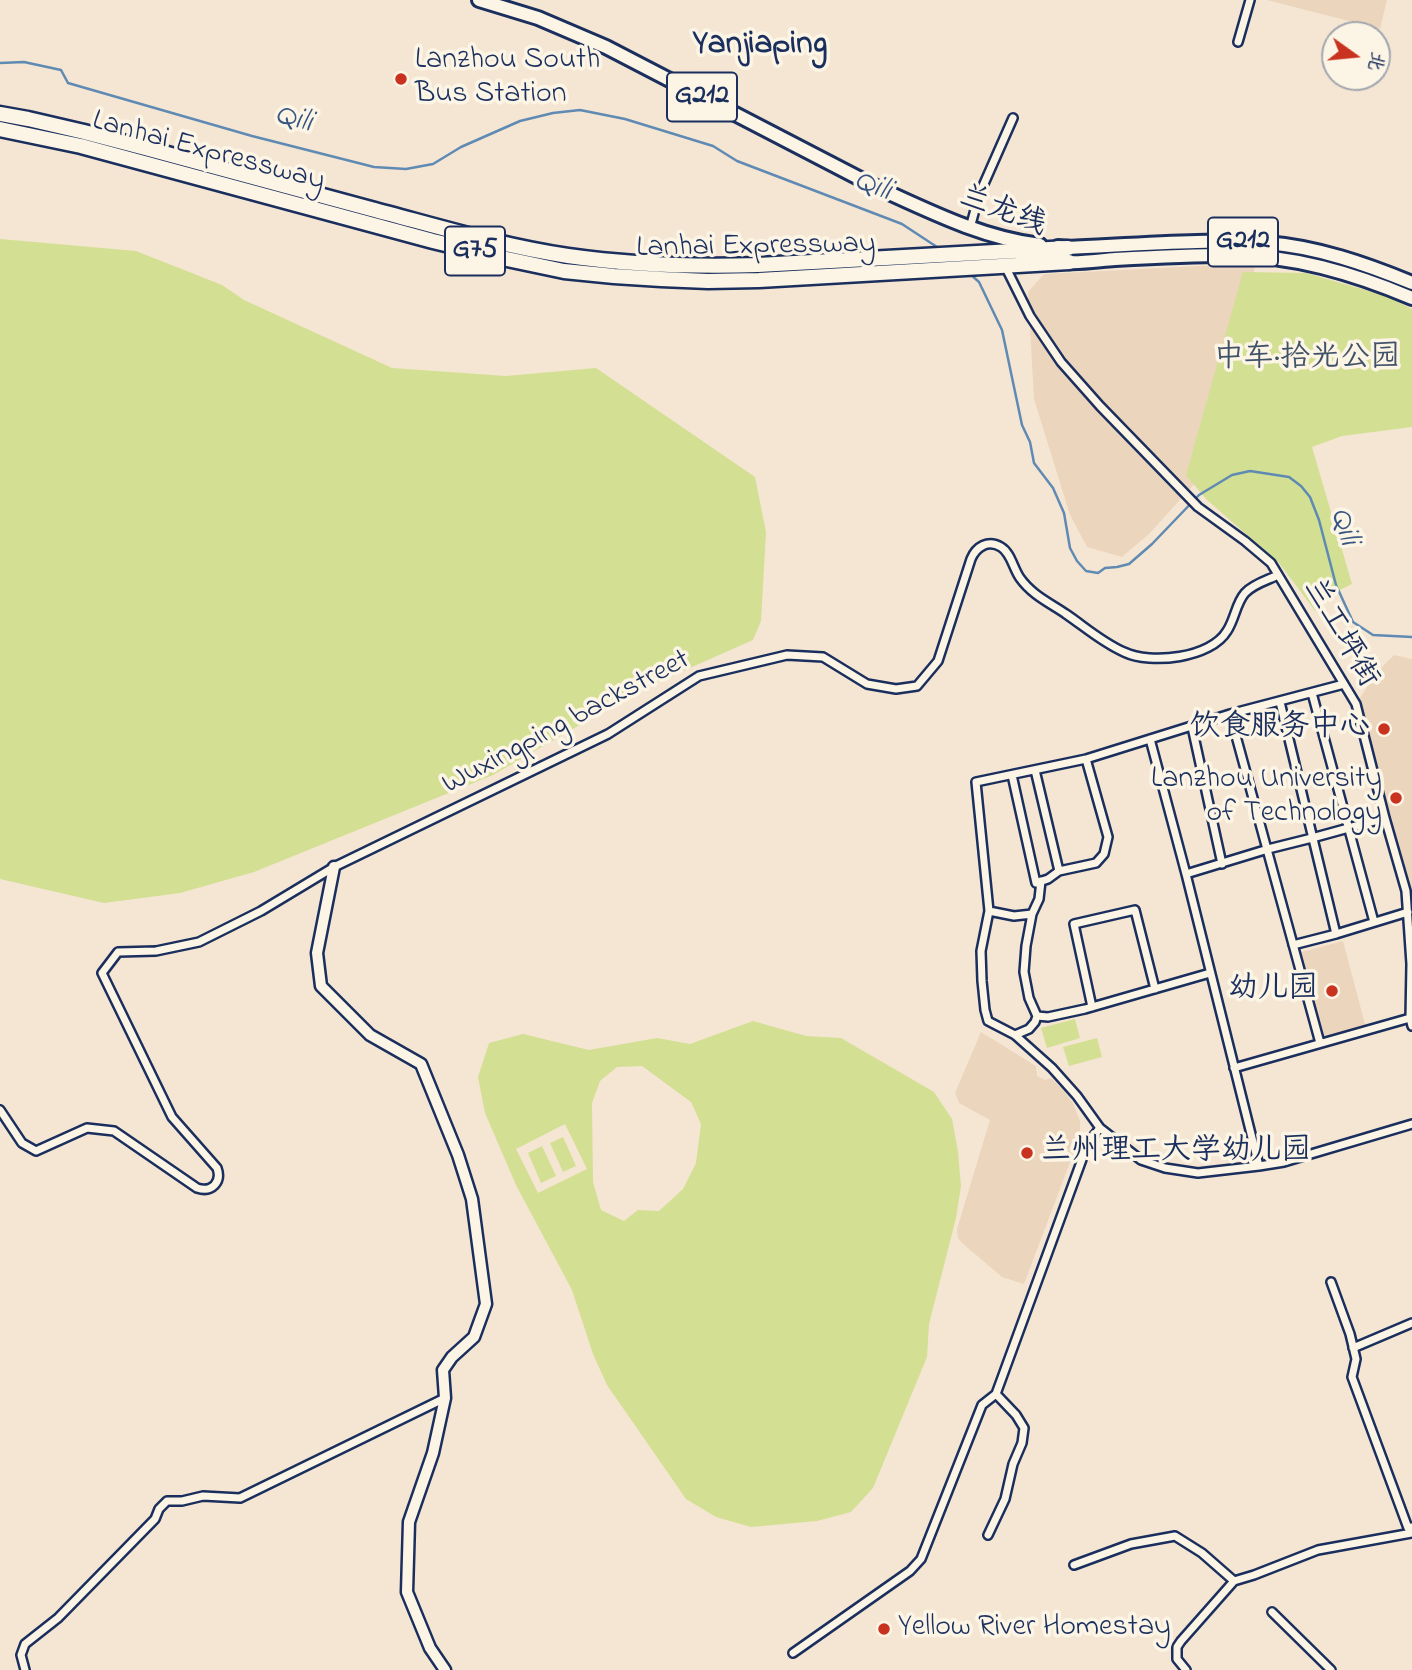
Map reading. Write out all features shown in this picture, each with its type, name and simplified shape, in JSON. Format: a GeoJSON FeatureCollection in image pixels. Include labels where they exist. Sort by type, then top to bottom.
{"type":"FeatureCollection","features":[{"type":"Feature","properties":{"kind":"highway","name":"兰龙线"},"geometry":{"type":"LineString","coordinates":[[479,0],[538,18],[606,47],[831,164],[970,228],[993,243]]}},
{"type":"Feature","properties":{"kind":"highway","name":"Lanhai Expressway"},"geometry":{"type":"LineString","coordinates":[[0,114],[84,132],[510,245],[566,256],[615,262],[758,265],[973,254],[993,243],[1015,251],[1068,255]]}},
{"type":"Feature","properties":{"kind":"highway","name":"Lanhai Expressway"},"geometry":{"type":"LineString","coordinates":[[0,129],[80,146],[446,244],[564,271],[708,281],[759,280],[985,268],[1068,255]]}},
{"type":"Feature","properties":{"kind":"highway","name":"兰龙线"},"geometry":{"type":"LineString","coordinates":[[919,206],[983,240],[993,243],[1007,240],[1068,255]]}},
{"type":"Feature","properties":{"kind":"highway","name":"G212"},"geometry":{"type":"LineString","coordinates":[[1068,255],[1176,243],[1228,241],[1267,249],[1375,282],[1412,298]]}},
{"type":"Feature","properties":{"kind":"highway","name":"G212"},"geometry":{"type":"LineString","coordinates":[[1267,249],[1309,250],[1343,258],[1412,283]]}},
{"type":"Feature","properties":{"kind":"street"},"geometry":{"type":"LineString","coordinates":[[1238,42],[1250,0]]}},
{"type":"Feature","properties":{"kind":"street"},"geometry":{"type":"LineString","coordinates":[[970,228],[979,195],[1013,118]]}},
{"type":"Feature","properties":{"kind":"street","name":"兰工坪街"},"geometry":{"type":"LineString","coordinates":[[993,243],[1030,316],[1061,362],[1198,507],[1271,563],[1356,704],[1406,891],[1411,964],[1411,1022]]}},
{"type":"Feature","properties":{"kind":"street","name":"Wuxingping backstreet"},"geometry":{"type":"LineString","coordinates":[[334,867],[608,734],[699,676],[787,655],[823,657],[867,684],[897,689],[917,686],[938,661],[971,559],[974,552],[985,544],[1004,549],[1020,578],[1040,598],[1125,653],[1148,658],[1174,657],[1212,646],[1226,633],[1241,597],[1248,589],[1278,575]]}},
{"type":"Feature","properties":{"kind":"street"},"geometry":{"type":"LineString","coordinates":[[1344,684],[1230,714],[1086,759],[976,782],[989,911],[981,951],[985,1010],[988,1021],[1015,1035],[1052,1068],[1100,1128],[1142,1160],[1165,1168],[1198,1173],[1259,1167],[1412,1124]]}},
{"type":"Feature","properties":{"kind":"street"},"geometry":{"type":"LineString","coordinates":[[1312,693],[1374,922]]}},
{"type":"Feature","properties":{"kind":"street"},"geometry":{"type":"LineString","coordinates":[[1280,702],[1336,934]]}},
{"type":"Feature","properties":{"kind":"street"},"geometry":{"type":"LineString","coordinates":[[1230,714],[1320,1043]]}},
{"type":"Feature","properties":{"kind":"street"},"geometry":{"type":"LineString","coordinates":[[1192,727],[1222,864]]}},
{"type":"Feature","properties":{"kind":"street"},"geometry":{"type":"LineString","coordinates":[[1150,739],[1259,1167]]}},
{"type":"Feature","properties":{"kind":"street"},"geometry":{"type":"LineString","coordinates":[[1012,775],[1036,883],[1059,872],[1096,863],[1104,854],[1108,837],[1086,759]]}},
{"type":"Feature","properties":{"kind":"street"},"geometry":{"type":"LineString","coordinates":[[1035,770],[1059,872]]}},
{"type":"Feature","properties":{"kind":"street"},"geometry":{"type":"LineString","coordinates":[[1186,874],[1385,818]]}},
{"type":"Feature","properties":{"kind":"street"},"geometry":{"type":"LineString","coordinates":[[0,1110],[22,1143],[36,1151],[87,1128],[114,1131],[197,1188],[211,1188],[218,1181],[217,1167],[172,1117],[102,973],[118,952],[156,951],[199,942],[261,911],[334,867]]}},
{"type":"Feature","properties":{"kind":"street"},"geometry":{"type":"LineString","coordinates":[[334,867],[317,953],[321,986],[370,1035],[421,1064],[472,1199],[486,1304],[474,1337],[452,1357],[443,1370],[445,1398],[433,1452],[409,1522],[407,1592],[430,1648],[445,1670]]}},
{"type":"Feature","properties":{"kind":"street"},"geometry":{"type":"LineString","coordinates":[[1015,1035],[1029,1029],[1037,1016],[1029,998],[1024,972],[1026,946],[1041,881]]}},
{"type":"Feature","properties":{"kind":"street"},"geometry":{"type":"LineString","coordinates":[[1092,1007],[1074,923],[1135,910],[1155,989]]}},
{"type":"Feature","properties":{"kind":"street"},"geometry":{"type":"LineString","coordinates":[[989,911],[1014,916],[1032,914]]}},
{"type":"Feature","properties":{"kind":"street"},"geometry":{"type":"LineString","coordinates":[[1293,945],[1408,912]]}},
{"type":"Feature","properties":{"kind":"street"},"geometry":{"type":"LineString","coordinates":[[1037,1016],[1048,1017],[1092,1007],[1210,973]]}},
{"type":"Feature","properties":{"kind":"street"},"geometry":{"type":"LineString","coordinates":[[1234,1068],[1320,1043],[1411,1022]]}},
{"type":"Feature","properties":{"kind":"street"},"geometry":{"type":"LineString","coordinates":[[793,1653],[910,1571],[921,1559],[982,1405],[996,1394],[1088,1143],[1100,1128]]}},
{"type":"Feature","properties":{"kind":"street"},"geometry":{"type":"LineString","coordinates":[[1331,1282],[1350,1334],[1356,1360],[1352,1377],[1408,1528],[1412,1527]]}},
{"type":"Feature","properties":{"kind":"street"},"geometry":{"type":"LineString","coordinates":[[1353,1348],[1412,1323]]}},
{"type":"Feature","properties":{"kind":"street"},"geometry":{"type":"LineString","coordinates":[[988,1535],[1005,1499],[1024,1428],[996,1394]]}},
{"type":"Feature","properties":{"kind":"street"},"geometry":{"type":"LineString","coordinates":[[25,1670],[21,1655],[25,1644],[58,1618],[155,1519],[159,1509],[167,1501],[203,1496],[240,1498],[445,1398]]}},
{"type":"Feature","properties":{"kind":"street"},"geometry":{"type":"LineString","coordinates":[[1186,1670],[1177,1658],[1177,1647],[1234,1581],[1318,1550],[1412,1533]]}},
{"type":"Feature","properties":{"kind":"street"},"geometry":{"type":"LineString","coordinates":[[1074,1565],[1131,1544],[1175,1536],[1202,1553],[1234,1581]]}},
{"type":"Feature","properties":{"kind":"street"},"geometry":{"type":"LineString","coordinates":[[1272,1612],[1331,1670]]}},
{"type":"Feature","properties":{"kind":"shaded area"},"geometry":{"type":"Polygon","coordinates":[[[1267,0],[1387,0],[1382,21],[1349,21],[1267,0]]]}},
{"type":"Feature","properties":{"kind":"shaded area"},"geometry":{"type":"Polygon","coordinates":[[[1238,264],[1255,267],[1196,456],[1209,468],[1149,534],[1122,557],[1087,547],[1070,515],[1034,399],[1028,292],[1044,274],[1238,264]]]}},
{"type":"Feature","properties":{"kind":"shaded area","name":"Lanzhou University of Technology"},"geometry":{"type":"Polygon","coordinates":[[[1394,655],[1412,659],[1412,1026],[1406,891],[1356,704],[1376,673],[1394,655]]]}},
{"type":"Feature","properties":{"kind":"shaded area","name":"幼儿园"},"geometry":{"type":"Polygon","coordinates":[[[1343,941],[1366,1028],[1321,1040],[1298,953],[1343,941]]]}},
{"type":"Feature","properties":{"kind":"shaded area","name":"兰州理工大学幼儿园"},"geometry":{"type":"Polygon","coordinates":[[[981,1032],[1036,1066],[1037,1076],[1045,1080],[1051,1078],[1073,1103],[1080,1121],[1080,1136],[1024,1284],[1002,1277],[958,1238],[957,1229],[990,1120],[959,1103],[955,1093],[981,1032]]]}},
{"type":"Feature","properties":{"kind":"green space"},"geometry":{"type":"Polygon","coordinates":[[[0,239],[136,251],[222,285],[244,300],[392,368],[506,376],[596,368],[755,477],[766,532],[761,621],[753,640],[642,689],[493,775],[254,872],[180,893],[104,903],[0,879],[0,239]]]}},
{"type":"Feature","properties":{"kind":"green space","name":"中车·拾光公园"},"geometry":{"type":"Polygon","coordinates":[[[1243,272],[1306,273],[1386,296],[1412,309],[1412,427],[1342,436],[1312,447],[1352,584],[1323,598],[1316,612],[1279,563],[1206,499],[1186,475],[1243,272]]]}},
{"type":"Feature","properties":{"kind":"green space"},"geometry":{"type":"Polygon","coordinates":[[[1075,1019],[1080,1038],[1047,1048],[1041,1028],[1075,1019]]]}},
{"type":"Feature","properties":{"kind":"green space"},"geometry":{"type":"Polygon","coordinates":[[[753,1021],[806,1036],[841,1038],[934,1092],[952,1119],[961,1186],[956,1218],[929,1324],[927,1357],[873,1488],[851,1512],[817,1521],[751,1527],[716,1517],[686,1499],[607,1385],[593,1354],[572,1290],[516,1185],[485,1113],[478,1077],[489,1043],[523,1034],[589,1050],[657,1038],[690,1044],[753,1021]],[[642,1066],[617,1067],[600,1081],[592,1103],[593,1182],[601,1210],[624,1221],[638,1210],[659,1211],[683,1189],[696,1163],[701,1124],[691,1102],[642,1066]],[[565,1124],[516,1149],[538,1193],[587,1169],[565,1124]]]}},
{"type":"Feature","properties":{"kind":"green space"},"geometry":{"type":"Polygon","coordinates":[[[1097,1038],[1102,1057],[1069,1066],[1063,1047],[1097,1038]]]}},
{"type":"Feature","properties":{"kind":"green space"},"geometry":{"type":"Polygon","coordinates":[[[563,1137],[576,1166],[563,1172],[550,1143],[563,1137]]]}},
{"type":"Feature","properties":{"kind":"green space"},"geometry":{"type":"Polygon","coordinates":[[[542,1146],[556,1176],[541,1183],[528,1153],[542,1146]]]}},
{"type":"Feature","properties":{"kind":"waterway","name":"Qili"},"geometry":{"type":"LineString","coordinates":[[0,63],[24,62],[61,70],[68,83],[252,136],[374,167],[406,169],[433,164],[461,147],[520,121],[580,110],[625,119],[713,146],[737,161],[902,224],[940,249]]}},
{"type":"Feature","properties":{"kind":"waterway","name":"Qili"},"geometry":{"type":"LineString","coordinates":[[969,273],[979,282],[1002,330],[1022,425],[1030,442],[1034,463],[1053,488],[1064,513],[1070,548],[1086,571],[1098,573],[1105,568],[1129,564],[1199,495],[1232,475],[1250,471],[1289,477],[1310,497],[1319,520],[1336,585],[1353,622],[1373,635],[1412,637]]}},
{"type":"Feature","properties":{"kind":"place","name":"Lanzhou South Bus Station"},"geometry":{"type":"Point","coordinates":[401,79]}},
{"type":"Feature","properties":{"kind":"place","name":"饮食服务中心"},"geometry":{"type":"Point","coordinates":[1384,729]}},
{"type":"Feature","properties":{"kind":"place","name":"Lanzhou University of Technology"},"geometry":{"type":"Point","coordinates":[1396,798]}},
{"type":"Feature","properties":{"kind":"place","name":"幼儿园"},"geometry":{"type":"Point","coordinates":[1332,991]}},
{"type":"Feature","properties":{"kind":"place","name":"兰州理工大学幼儿园"},"geometry":{"type":"Point","coordinates":[1027,1153]}},
{"type":"Feature","properties":{"kind":"place","name":"Yellow River Homestay"},"geometry":{"type":"Point","coordinates":[884,1629]}},
{"type":"Feature","properties":{"kind":"district","name":"Yanjiaping"},"geometry":{"type":"Point","coordinates":[760,47]}}]}
